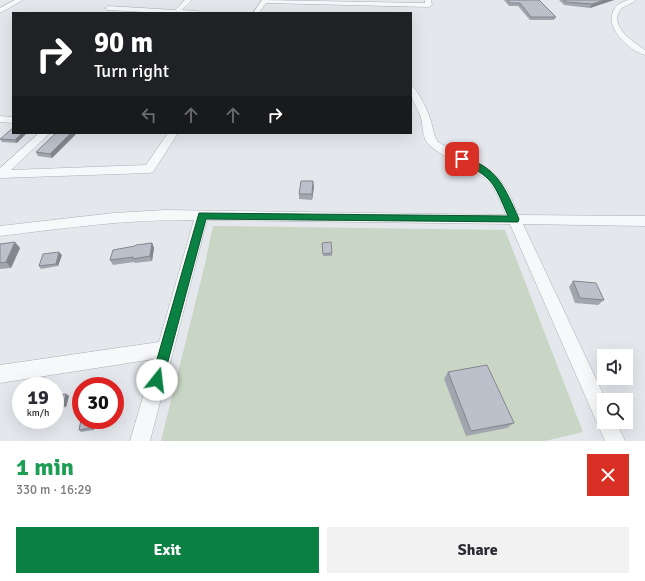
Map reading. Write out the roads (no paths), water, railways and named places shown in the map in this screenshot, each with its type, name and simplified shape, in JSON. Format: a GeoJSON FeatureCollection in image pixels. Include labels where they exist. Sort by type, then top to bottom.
{"type":"FeatureCollection","features":[{"type":"Feature","properties":{"kind":"street"},"geometry":{"type":"LineString","coordinates":[[0,11],[20,0]]}},
{"type":"Feature","properties":{"kind":"street"},"geometry":{"type":"LineString","coordinates":[[108,8],[176,12],[190,0]]}},
{"type":"Feature","properties":{"kind":"street"},"geometry":{"type":"LineString","coordinates":[[257,12],[265,0],[370,1],[428,5],[428,0]]}},
{"type":"Feature","properties":{"kind":"street"},"geometry":{"type":"LineString","coordinates":[[633,0],[618,8],[615,12],[614,24],[626,40],[645,53]]}},
{"type":"Feature","properties":{"kind":"street"},"geometry":{"type":"LineString","coordinates":[[400,12],[402,4]]}},
{"type":"Feature","properties":{"kind":"street"},"geometry":{"type":"LineString","coordinates":[[412,91],[425,116],[430,139],[434,144],[440,149],[483,170],[492,177],[499,186],[597,402]]}},
{"type":"Feature","properties":{"kind":"street"},"geometry":{"type":"LineString","coordinates":[[0,119],[12,120]]}},
{"type":"Feature","properties":{"kind":"street"},"geometry":{"type":"LineString","coordinates":[[0,174],[44,134]]}},
{"type":"Feature","properties":{"kind":"street"},"geometry":{"type":"LineString","coordinates":[[0,174],[149,168],[172,134]]}},
{"type":"Feature","properties":{"kind":"street"},"geometry":{"type":"LineString","coordinates":[[140,441],[202,216]]}},
{"type":"Feature","properties":{"kind":"street"},"geometry":{"type":"LineString","coordinates":[[0,232],[114,218],[202,216],[645,221]]}},
{"type":"Feature","properties":{"kind":"street"},"geometry":{"type":"LineString","coordinates":[[0,374],[166,349]]}},
{"type":"Feature","properties":{"kind":"street"},"geometry":{"type":"LineString","coordinates":[[609,429],[615,441]]}}]}
